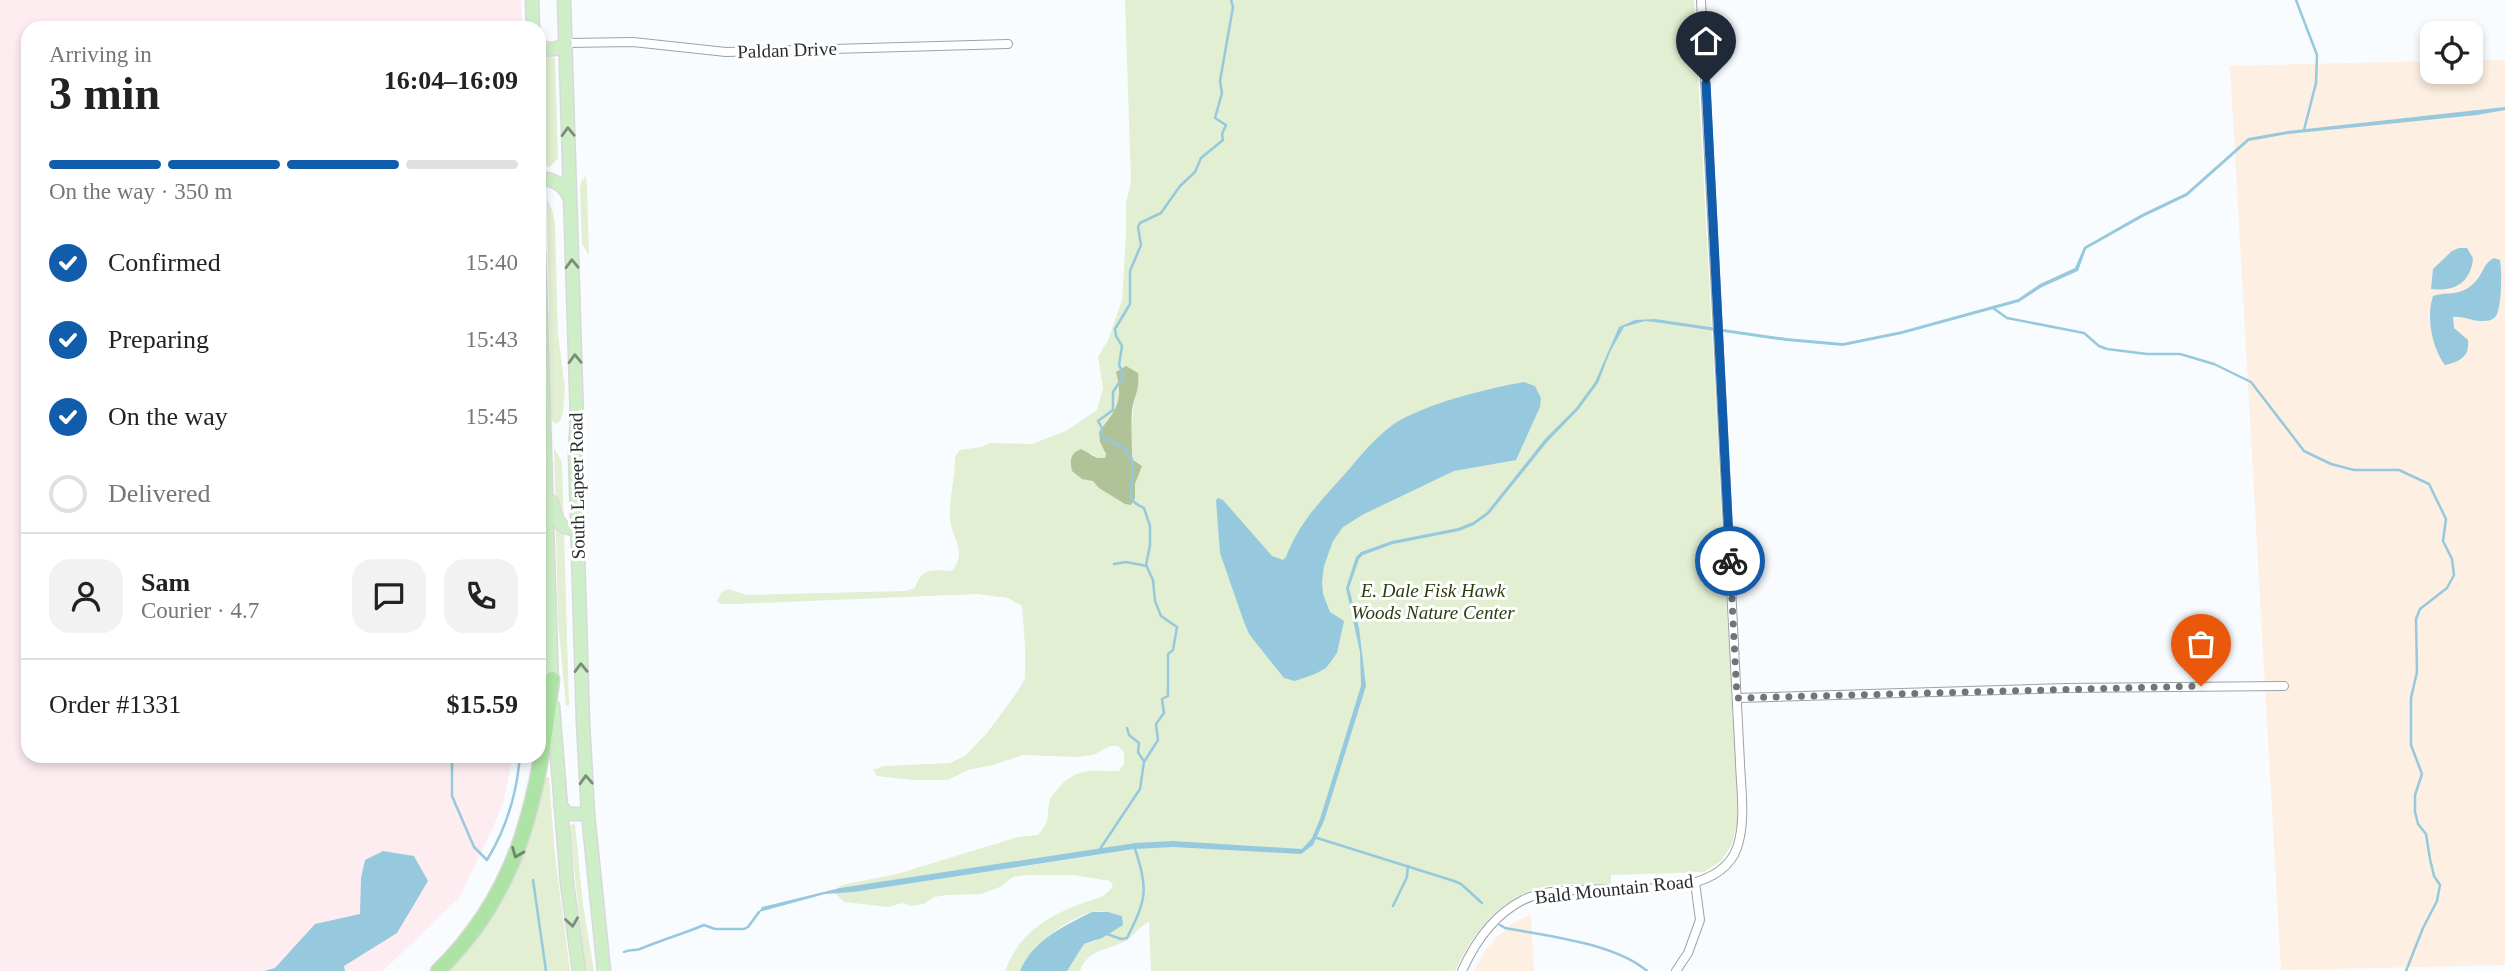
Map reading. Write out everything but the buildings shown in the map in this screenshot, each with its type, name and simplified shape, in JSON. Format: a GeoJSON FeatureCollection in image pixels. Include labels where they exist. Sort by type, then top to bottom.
{"type":"FeatureCollection","features":[{"type":"Feature","properties":{"kind":"highway"},"geometry":{"type":"LineString","coordinates":[[546,723],[552,679]]}},
{"type":"Feature","properties":{"kind":"highway"},"geometry":{"type":"LineString","coordinates":[[438,971],[485,915],[506,878],[519,850],[537,788],[540,763]]}},
{"type":"Feature","properties":{"kind":"main road"},"geometry":{"type":"LineString","coordinates":[[532,0],[533,21]]}},
{"type":"Feature","properties":{"kind":"main road","name":"South Lapeer Road"},"geometry":{"type":"LineString","coordinates":[[564,0],[577,410],[582,696],[588,814],[604,971]]}},
{"type":"Feature","properties":{"kind":"main road"},"geometry":{"type":"LineString","coordinates":[[546,49],[555,49],[566,43]]}},
{"type":"Feature","properties":{"kind":"main road"},"geometry":{"type":"LineString","coordinates":[[546,179],[562,186],[570,200]]}},
{"type":"Feature","properties":{"kind":"main road"},"geometry":{"type":"LineString","coordinates":[[546,481],[557,521],[567,530],[577,529]]}},
{"type":"Feature","properties":{"kind":"main road","name":"South Lapeer Road"},"geometry":{"type":"LineString","coordinates":[[546,481],[552,679],[560,806],[579,971]]}},
{"type":"Feature","properties":{"kind":"main road"},"geometry":{"type":"LineString","coordinates":[[560,806],[568,814],[588,814]]}},
{"type":"Feature","properties":{"kind":"street","name":"Bald Mountain Road"},"geometry":{"type":"LineString","coordinates":[[1462,971],[1492,923],[1507,909],[1525,899],[1543,892],[1651,889],[1695,882],[1720,870],[1736,851],[1740,838],[1742,814],[1737,698],[1700,0]]}},
{"type":"Feature","properties":{"kind":"street","name":"Paldan Drive"},"geometry":{"type":"LineString","coordinates":[[566,43],[633,41],[726,52],[1008,44]]}},
{"type":"Feature","properties":{"kind":"street"},"geometry":{"type":"LineString","coordinates":[[1737,698],[2066,688],[2284,686]]}},
{"type":"Feature","properties":{"kind":"street"},"geometry":{"type":"LineString","coordinates":[[1676,971],[1688,953],[1700,920],[1695,882]]}},
{"type":"Feature","properties":{"kind":"shaded area"},"geometry":{"type":"Polygon","coordinates":[[[0,0],[521,0],[522,21],[21,21],[21,763],[512,763],[504,799],[493,828],[459,898],[383,971],[0,971],[0,0]]]}},
{"type":"Feature","properties":{"kind":"shaded area"},"geometry":{"type":"Polygon","coordinates":[[[2483,60],[2505,60],[2505,965],[2281,970],[2230,66],[2420,61],[2420,84],[2483,84],[2483,60]]]}},
{"type":"Feature","properties":{"kind":"shaded area"},"geometry":{"type":"Polygon","coordinates":[[[1531,914],[1534,971],[1474,971],[1486,949],[1499,935],[1513,923],[1531,914]]]}},
{"type":"Feature","properties":{"kind":"green space","name":"E. Dale Fisk Hawk Woods Nature Center"},"geometry":{"type":"Polygon","coordinates":[[[1125,0],[1694,0],[1737,798],[1737,823],[1732,844],[1721,861],[1704,872],[1611,875],[1611,884],[1557,885],[1524,893],[1488,920],[1455,971],[1151,971],[1149,922],[1125,941],[1090,957],[1080,971],[1067,971],[1084,944],[1096,941],[1108,912],[1092,912],[1071,921],[1050,935],[1032,953],[1020,971],[1005,971],[1018,947],[1034,929],[1067,909],[1102,896],[1113,886],[1110,881],[1073,875],[1027,875],[1013,877],[1000,887],[981,894],[948,895],[934,897],[924,904],[911,906],[902,903],[889,907],[844,902],[835,893],[1145,848],[1135,843],[834,891],[842,885],[897,874],[1018,837],[1038,835],[1046,823],[1051,798],[1061,785],[1081,772],[1119,771],[1124,764],[1124,752],[1118,746],[1111,746],[1093,755],[1078,757],[1023,755],[968,770],[948,780],[877,776],[873,770],[883,766],[950,763],[965,756],[987,733],[1025,678],[1022,606],[1008,598],[977,594],[735,604],[720,604],[717,601],[722,592],[728,589],[747,595],[905,591],[915,588],[921,576],[929,571],[952,571],[957,564],[959,551],[951,526],[950,503],[955,457],[960,450],[990,443],[1032,444],[1066,431],[1097,410],[1103,388],[1098,357],[1108,340],[1122,300],[1126,203],[1131,182],[1125,0]],[[1121,388],[1118,408],[1099,432],[1105,459],[1097,458],[1091,453],[1094,477],[1100,488],[1112,489],[1135,484],[1132,419],[1135,400],[1121,388]]]}},
{"type":"Feature","properties":{"kind":"green space"},"geometry":{"type":"Polygon","coordinates":[[[546,57],[555,58],[558,158],[550,167],[546,166],[546,57]]]}},
{"type":"Feature","properties":{"kind":"green space"},"geometry":{"type":"Polygon","coordinates":[[[586,176],[589,255],[582,244],[580,188],[586,176]]]}},
{"type":"Feature","properties":{"kind":"green space"},"geometry":{"type":"Polygon","coordinates":[[[547,199],[555,222],[558,334],[565,389],[563,412],[556,424],[551,419],[547,199]]]}},
{"type":"Feature","properties":{"kind":"green space"},"geometry":{"type":"Polygon","coordinates":[[[1126,366],[1138,373],[1138,389],[1132,411],[1132,456],[1133,460],[1142,466],[1131,505],[1099,488],[1093,481],[1082,479],[1072,471],[1071,463],[1073,455],[1081,449],[1097,458],[1105,458],[1099,432],[1119,398],[1116,372],[1126,366]]]}},
{"type":"Feature","properties":{"kind":"green space"},"geometry":{"type":"Polygon","coordinates":[[[554,448],[562,462],[569,705],[566,706],[558,621],[554,448]]]}},
{"type":"Feature","properties":{"kind":"green space"},"geometry":{"type":"Polygon","coordinates":[[[544,777],[549,777],[555,856],[570,971],[445,971],[513,876],[533,826],[544,777]]]}},
{"type":"Feature","properties":{"kind":"green space"},"geometry":{"type":"Polygon","coordinates":[[[575,823],[583,905],[594,971],[586,971],[569,826],[575,823]]]}},
{"type":"Feature","properties":{"kind":"water"},"geometry":{"type":"Polygon","coordinates":[[[2505,107],[2505,110],[2477,115],[2288,134],[2249,141],[2187,196],[2086,249],[2078,271],[2042,287],[2019,302],[1902,334],[1843,346],[1786,341],[1645,321],[1624,327],[1610,352],[1598,383],[1489,514],[1474,525],[1459,531],[1393,544],[1359,559],[1349,588],[1359,628],[1366,686],[1324,821],[1313,845],[1301,854],[1173,847],[1135,849],[854,892],[825,894],[759,912],[762,907],[840,888],[1135,843],[1173,841],[1302,849],[1312,838],[1320,819],[1361,686],[1360,652],[1346,588],[1356,557],[1361,552],[1392,541],[1458,528],[1487,512],[1595,382],[1619,327],[1635,320],[1655,319],[1786,338],[1843,343],[1902,331],[2018,299],[2040,284],[2075,268],[2084,247],[2186,193],[2248,138],[2288,131],[2505,107]]]}},
{"type":"Feature","properties":{"kind":"water"},"geometry":{"type":"Polygon","coordinates":[[[2459,248],[2467,248],[2473,258],[2472,267],[2465,280],[2447,289],[2431,289],[2433,269],[2459,248]]]}},
{"type":"Feature","properties":{"kind":"water"},"geometry":{"type":"Polygon","coordinates":[[[2494,258],[2500,260],[2501,272],[2496,316],[2482,321],[2453,317],[2454,328],[2468,340],[2468,346],[2462,358],[2445,365],[2432,332],[2430,313],[2433,296],[2459,292],[2469,287],[2494,258]]]}},
{"type":"Feature","properties":{"kind":"water"},"geometry":{"type":"Polygon","coordinates":[[[1524,382],[1535,386],[1541,398],[1540,407],[1516,460],[1454,471],[1364,514],[1343,527],[1333,541],[1322,581],[1323,594],[1330,612],[1344,621],[1337,653],[1326,668],[1315,674],[1295,681],[1284,678],[1249,634],[1244,622],[1220,553],[1216,500],[1223,500],[1272,556],[1283,560],[1314,509],[1369,446],[1391,427],[1406,417],[1449,400],[1524,382]]]}},
{"type":"Feature","properties":{"kind":"water"},"geometry":{"type":"Polygon","coordinates":[[[383,851],[414,856],[428,881],[397,933],[344,966],[345,971],[264,971],[275,968],[315,924],[360,914],[361,878],[365,860],[383,851]]]}},
{"type":"Feature","properties":{"kind":"water"},"geometry":{"type":"Polygon","coordinates":[[[1092,912],[1108,912],[1122,916],[1123,925],[1102,938],[1084,944],[1067,971],[1020,971],[1025,960],[1050,935],[1092,912]]]}},
{"type":"Feature","properties":{"kind":"waterway"},"geometry":{"type":"LineString","coordinates":[[1100,849],[1140,789],[1144,762],[1158,740],[1156,724],[1164,713],[1162,699],[1168,696],[1168,654],[1173,650],[1177,627],[1161,616],[1155,601],[1153,580],[1146,565],[1150,526],[1144,508],[1131,498],[1132,462],[1123,448],[1103,437],[1098,421],[1113,410],[1113,392],[1124,375],[1119,365],[1122,346],[1115,329],[1130,304],[1130,271],[1141,245],[1138,227],[1140,223],[1161,213],[1180,186],[1195,172],[1201,158],[1223,140],[1222,134],[1226,125],[1215,118],[1222,93],[1220,81],[1233,7],[1231,0]]}},
{"type":"Feature","properties":{"kind":"waterway"},"geometry":{"type":"LineString","coordinates":[[2296,0],[2317,55],[2316,83],[2304,130]]}},
{"type":"Feature","properties":{"kind":"waterway"},"geometry":{"type":"LineString","coordinates":[[1993,308],[2007,318],[2084,333],[2099,346],[2107,349],[2147,354],[2180,354],[2214,364],[2251,382],[2304,451],[2331,464],[2354,470],[2399,470],[2429,484],[2446,519],[2443,541],[2452,559],[2454,575],[2447,588],[2420,609],[2416,619],[2417,672],[2411,698],[2411,745],[2422,774],[2415,795],[2415,812],[2418,824],[2426,834],[2434,876],[2440,885],[2437,901],[2406,971]]}},
{"type":"Feature","properties":{"kind":"waterway"},"geometry":{"type":"LineString","coordinates":[[1114,564],[1126,562],[1147,566]]}},
{"type":"Feature","properties":{"kind":"waterway"},"geometry":{"type":"LineString","coordinates":[[1127,728],[1129,735],[1139,743],[1138,752],[1143,760]]}},
{"type":"Feature","properties":{"kind":"waterway"},"geometry":{"type":"LineString","coordinates":[[452,763],[452,796],[474,847],[487,860],[510,810],[519,763]]}},
{"type":"Feature","properties":{"kind":"waterway"},"geometry":{"type":"LineString","coordinates":[[1317,838],[1454,881],[1482,903]]}},
{"type":"Feature","properties":{"kind":"waterway"},"geometry":{"type":"LineString","coordinates":[[1107,934],[1121,939],[1127,938],[1142,904],[1144,885],[1135,849]]}},
{"type":"Feature","properties":{"kind":"waterway"},"geometry":{"type":"LineString","coordinates":[[1393,906],[1407,877],[1408,866]]}},
{"type":"Feature","properties":{"kind":"waterway"},"geometry":{"type":"LineString","coordinates":[[533,880],[546,971]]}},
{"type":"Feature","properties":{"kind":"waterway"},"geometry":{"type":"LineString","coordinates":[[624,952],[640,949],[704,925],[715,929],[744,929],[759,912]]}},
{"type":"Feature","properties":{"kind":"waterway"},"geometry":{"type":"LineString","coordinates":[[1500,925],[1599,947],[1633,961],[1647,971]]}},
{"type":"Feature","properties":{"kind":"way so far"},"geometry":{"type":"LineString","coordinates":[[1730,561],[1737,698],[2201,686]]}},
{"type":"Feature","properties":{"kind":"route"},"geometry":{"type":"LineString","coordinates":[[1706,83],[1712,245],[1730,561]]}}]}
